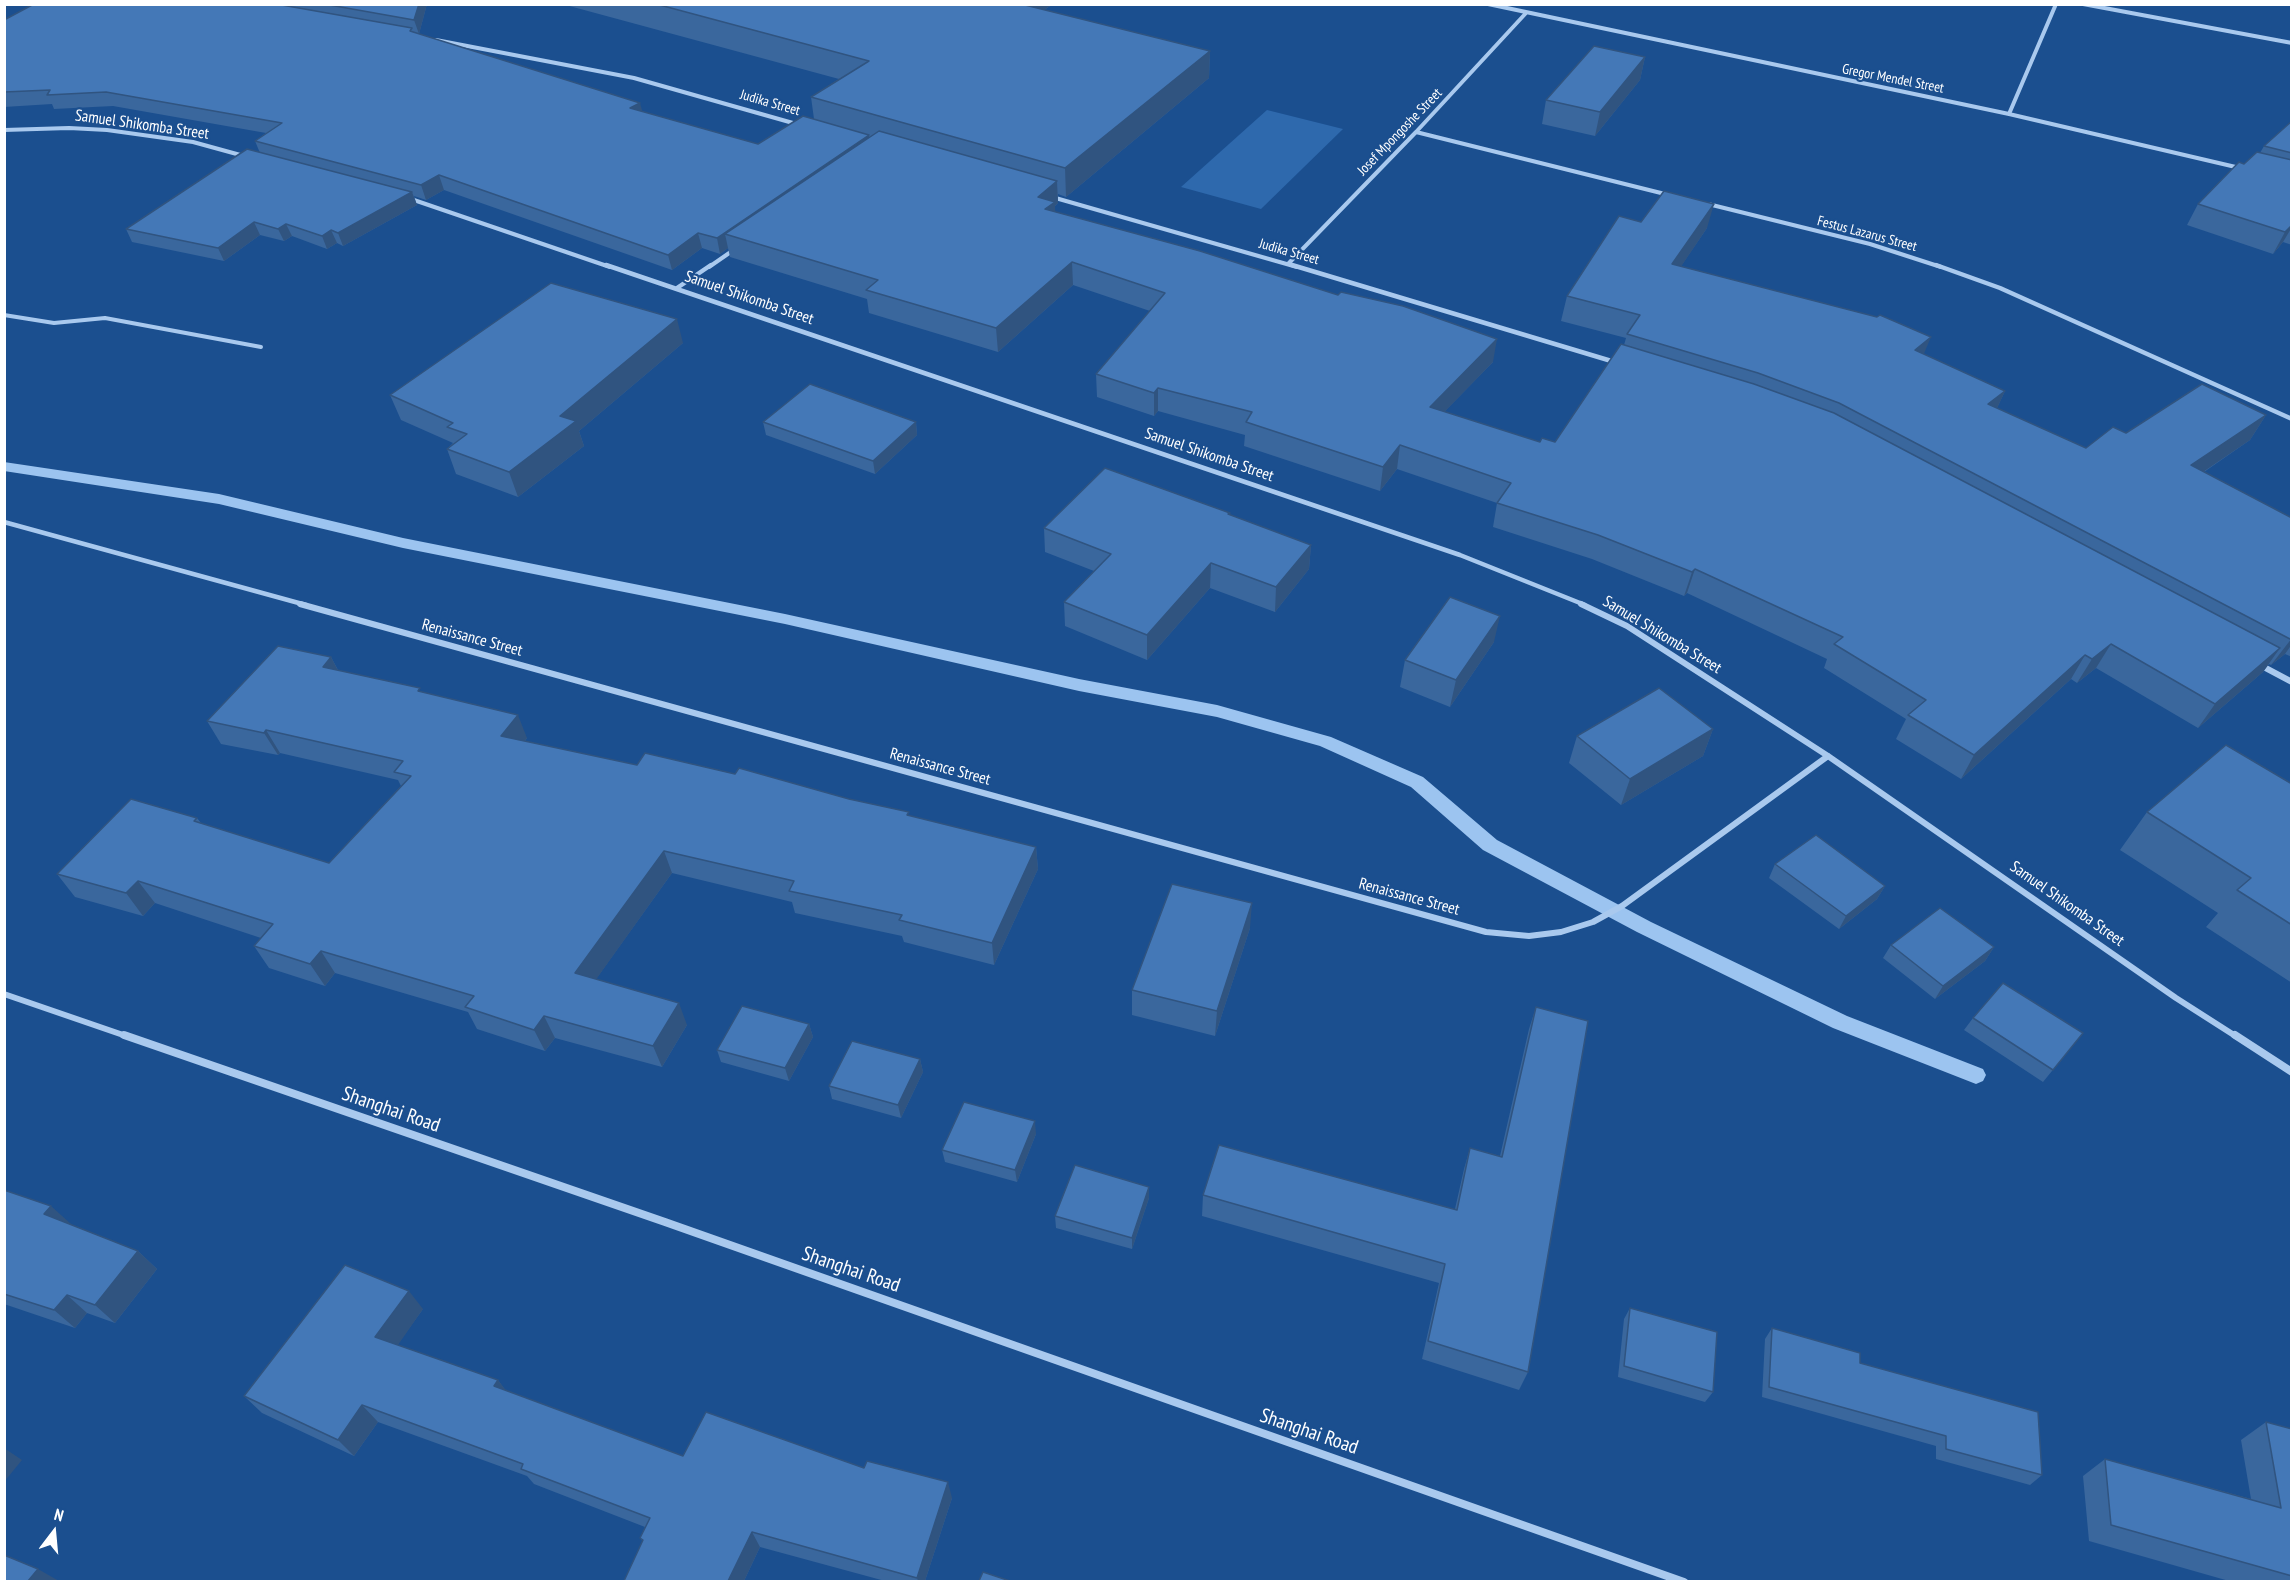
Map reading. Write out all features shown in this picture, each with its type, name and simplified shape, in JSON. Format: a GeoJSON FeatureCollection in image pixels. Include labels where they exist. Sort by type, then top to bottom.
{"type":"FeatureCollection","features":[{"type":"Feature","properties":{"kind":"street","name":"Gregor Mendel Street"},"geometry":{"type":"LineString","coordinates":[[1488,4],[2009,114],[2245,169]]}},
{"type":"Feature","properties":{"kind":"street"},"geometry":{"type":"LineString","coordinates":[[2009,114],[2056,4]]}},
{"type":"Feature","properties":{"kind":"street"},"geometry":{"type":"LineString","coordinates":[[2083,4],[2292,43]]}},
{"type":"Feature","properties":{"kind":"street","name":"Josef Mpongoshe Street"},"geometry":{"type":"LineString","coordinates":[[1288,264],[1416,132],[1526,13]]}},
{"type":"Feature","properties":{"kind":"street","name":"Judika Street"},"geometry":{"type":"LineString","coordinates":[[430,39],[634,78],[801,125]]}},
{"type":"Feature","properties":{"kind":"street","name":"Samuel Shikomba Street"},"geometry":{"type":"LineString","coordinates":[[4,130],[69,128],[107,130],[193,142],[251,157]]}},
{"type":"Feature","properties":{"kind":"street"},"geometry":{"type":"LineString","coordinates":[[1416,132],[1672,195]]}},
{"type":"Feature","properties":{"kind":"street","name":"Samuel Shikomba Street"},"geometry":{"type":"LineString","coordinates":[[401,196],[1448,551],[1556,592],[1627,626],[1828,756],[2176,998],[2292,1072]]}},
{"type":"Feature","properties":{"kind":"street","name":"Judika Street"},"geometry":{"type":"LineString","coordinates":[[1050,196],[1288,264],[1625,366]]}},
{"type":"Feature","properties":{"kind":"street","name":"Festus Lazarus Street"},"geometry":{"type":"LineString","coordinates":[[1707,204],[1870,244],[1958,272],[2000,288],[2292,419]]}},
{"type":"Feature","properties":{"kind":"street"},"geometry":{"type":"LineString","coordinates":[[677,288],[735,248]]}},
{"type":"Feature","properties":{"kind":"street","name":"Renaissance Street"},"geometry":{"type":"LineString","coordinates":[[4,522],[1486,932],[1528,936],[1560,932],[1593,922],[1622,906],[1828,756]]}},
{"type":"Feature","properties":{"kind":"street"},"geometry":{"type":"LineString","coordinates":[[2253,661],[2292,682]]}},
{"type":"Feature","properties":{"kind":"street","name":"Shanghai Road"},"geometry":{"type":"LineString","coordinates":[[4,994],[687,1230],[1684,1581]]}},
{"type":"Feature","properties":{"kind":"lane"},"geometry":{"type":"LineString","coordinates":[[4,315],[54,323],[105,318],[261,347]]}},
{"type":"Feature","properties":{"kind":"shaded area"},"geometry":{"type":"Polygon","coordinates":[[[1267,110],[1343,129],[1261,209],[1181,187],[1267,110]]]}},
{"type":"Feature","properties":{"kind":"building"},"geometry":{"type":"Polygon","coordinates":[[[34,4],[276,4],[412,28],[410,31],[640,103],[630,108],[758,144],[803,116],[869,135],[717,238],[698,233],[668,255],[439,175],[421,185],[255,141],[282,123],[106,92],[47,95],[50,90],[4,92],[4,20],[34,4]]]}},
{"type":"Feature","properties":{"kind":"building"},"geometry":{"type":"Polygon","coordinates":[[[324,4],[419,4],[414,20],[324,4]]]}},
{"type":"Feature","properties":{"kind":"building"},"geometry":{"type":"Polygon","coordinates":[[[656,4],[1021,4],[1210,51],[1065,168],[811,97],[869,61],[656,4]]]}},
{"type":"Feature","properties":{"kind":"building"},"geometry":{"type":"Polygon","coordinates":[[[1594,46],[1645,57],[1600,112],[1546,100],[1594,46]]]}},
{"type":"Feature","properties":{"kind":"building"},"geometry":{"type":"Polygon","coordinates":[[[2292,121],[2292,153],[2264,146],[2292,121]]]}},
{"type":"Feature","properties":{"kind":"building"},"geometry":{"type":"Polygon","coordinates":[[[879,131],[1057,181],[1038,197],[1055,202],[1045,209],[1200,251],[1338,295],[1341,292],[1403,306],[1497,339],[1430,407],[1540,442],[1542,438],[1555,442],[1621,344],[1754,384],[1834,413],[2280,648],[2215,704],[2111,644],[2092,659],[2085,655],[1974,755],[1908,715],[1926,700],[1834,644],[1843,637],[1695,569],[1692,572],[1598,535],[1497,503],[1511,483],[1400,445],[1383,467],[1246,422],[1252,412],[1158,388],[1154,393],[1096,374],[1165,293],[1072,262],[996,328],[866,290],[878,280],[725,234],[879,131]]]}},
{"type":"Feature","properties":{"kind":"building"},"geometry":{"type":"Polygon","coordinates":[[[247,149],[412,192],[338,233],[331,230],[322,236],[286,224],[278,229],[254,222],[218,248],[126,229],[247,149]]]}},
{"type":"Feature","properties":{"kind":"building"},"geometry":{"type":"Polygon","coordinates":[[[2257,152],[2292,160],[2292,225],[2285,232],[2198,204],[2239,162],[2244,164],[2257,152]]]}},
{"type":"Feature","properties":{"kind":"building"},"geometry":{"type":"Polygon","coordinates":[[[1664,191],[1714,204],[1672,264],[1877,317],[1880,315],[1931,337],[1915,350],[2005,391],[1988,404],[2086,448],[2113,427],[2126,433],[2202,384],[2266,415],[2191,465],[2292,518],[2292,638],[2290,639],[1839,403],[1758,373],[1627,334],[1640,315],[1567,296],[1619,216],[1641,222],[1664,191]]]}},
{"type":"Feature","properties":{"kind":"building"},"geometry":{"type":"Polygon","coordinates":[[[551,283],[677,319],[560,416],[576,421],[509,472],[447,449],[467,434],[447,427],[453,423],[390,395],[551,283]]]}},
{"type":"Feature","properties":{"kind":"building"},"geometry":{"type":"Polygon","coordinates":[[[810,384],[916,422],[873,461],[763,422],[810,384]]]}},
{"type":"Feature","properties":{"kind":"building"},"geometry":{"type":"Polygon","coordinates":[[[1105,468],[1311,545],[1276,587],[1211,563],[1147,635],[1064,602],[1111,554],[1044,528],[1105,468]]]}},
{"type":"Feature","properties":{"kind":"building"},"geometry":{"type":"Polygon","coordinates":[[[1450,597],[1500,616],[1456,680],[1405,660],[1450,597]]]}},
{"type":"Feature","properties":{"kind":"building"},"geometry":{"type":"Polygon","coordinates":[[[278,646],[331,657],[323,667],[420,688],[418,691],[518,715],[501,736],[637,765],[645,753],[735,774],[739,768],[849,799],[909,812],[907,815],[1036,847],[992,943],[899,920],[902,915],[789,891],[794,881],[664,851],[575,973],[679,1003],[653,1046],[544,1016],[534,1030],[465,1007],[474,996],[321,951],[310,964],[254,946],[273,924],[138,881],[126,893],[57,874],[131,799],[197,818],[194,821],[329,863],[411,776],[394,772],[403,761],[266,730],[264,733],[207,721],[278,646]]]}},
{"type":"Feature","properties":{"kind":"building"},"geometry":{"type":"Polygon","coordinates":[[[1659,688],[1713,729],[1630,779],[1577,736],[1659,688]]]}},
{"type":"Feature","properties":{"kind":"building"},"geometry":{"type":"Polygon","coordinates":[[[2226,745],[2292,784],[2292,925],[2237,890],[2251,878],[2147,812],[2226,745]]]}},
{"type":"Feature","properties":{"kind":"building"},"geometry":{"type":"Polygon","coordinates":[[[1816,835],[1885,886],[1846,916],[1775,864],[1816,835]]]}},
{"type":"Feature","properties":{"kind":"building"},"geometry":{"type":"Polygon","coordinates":[[[1172,884],[1252,903],[1217,1011],[1132,990],[1172,884]]]}},
{"type":"Feature","properties":{"kind":"building"},"geometry":{"type":"Polygon","coordinates":[[[1940,908],[1994,947],[1943,986],[1891,945],[1940,908]]]}},
{"type":"Feature","properties":{"kind":"building"},"geometry":{"type":"Polygon","coordinates":[[[2003,983],[2083,1033],[2053,1070],[1973,1018],[2003,983]]]}},
{"type":"Feature","properties":{"kind":"building"},"geometry":{"type":"Polygon","coordinates":[[[742,1006],[809,1024],[785,1068],[717,1050],[742,1006]]]}},
{"type":"Feature","properties":{"kind":"building"},"geometry":{"type":"Polygon","coordinates":[[[1536,1007],[1588,1021],[1528,1372],[1428,1341],[1445,1264],[1203,1195],[1219,1145],[1457,1210],[1470,1148],[1502,1157],[1536,1007]]]}},
{"type":"Feature","properties":{"kind":"building"},"geometry":{"type":"Polygon","coordinates":[[[852,1041],[920,1059],[898,1105],[829,1086],[852,1041]]]}},
{"type":"Feature","properties":{"kind":"building"},"geometry":{"type":"Polygon","coordinates":[[[964,1102],[1035,1121],[1015,1170],[942,1150],[964,1102]]]}},
{"type":"Feature","properties":{"kind":"building"},"geometry":{"type":"Polygon","coordinates":[[[1075,1165],[1149,1187],[1132,1238],[1055,1216],[1075,1165]]]}},
{"type":"Feature","properties":{"kind":"building"},"geometry":{"type":"Polygon","coordinates":[[[4,1190],[51,1206],[44,1214],[138,1251],[95,1305],[67,1295],[54,1310],[4,1294],[4,1190]]]}},
{"type":"Feature","properties":{"kind":"building"},"geometry":{"type":"Polygon","coordinates":[[[345,1265],[409,1291],[375,1337],[498,1380],[494,1386],[683,1456],[706,1412],[864,1468],[867,1461],[948,1482],[917,1578],[752,1532],[728,1581],[624,1581],[643,1540],[640,1538],[650,1518],[521,1469],[523,1464],[362,1405],[338,1440],[244,1396],[345,1265]]]}},
{"type":"Feature","properties":{"kind":"building"},"geometry":{"type":"Polygon","coordinates":[[[1630,1308],[1717,1332],[1713,1392],[1624,1366],[1630,1308]]]}},
{"type":"Feature","properties":{"kind":"building"},"geometry":{"type":"Polygon","coordinates":[[[1772,1328],[1860,1353],[1860,1363],[2038,1412],[2042,1475],[1946,1449],[1946,1436],[1769,1387],[1772,1328]]]}},
{"type":"Feature","properties":{"kind":"building"},"geometry":{"type":"Polygon","coordinates":[[[2266,1422],[2292,1429],[2292,1576],[2111,1525],[2105,1459],[2281,1508],[2266,1422]]]}},
{"type":"Feature","properties":{"kind":"building"},"geometry":{"type":"Polygon","coordinates":[[[4,1555],[38,1569],[28,1581],[4,1581],[4,1555]]]}},
{"type":"Feature","properties":{"kind":"building"},"geometry":{"type":"Polygon","coordinates":[[[983,1572],[1010,1581],[979,1581],[983,1572]]]}},
{"type":"Feature","properties":{"kind":"waterway"},"geometry":{"type":"LineString","coordinates":[[4,466],[219,499],[403,543],[785,619],[1079,685],[1217,711],[1325,741],[1417,782],[1490,845],[1644,927],[1840,1022],[1976,1075]]}}]}
